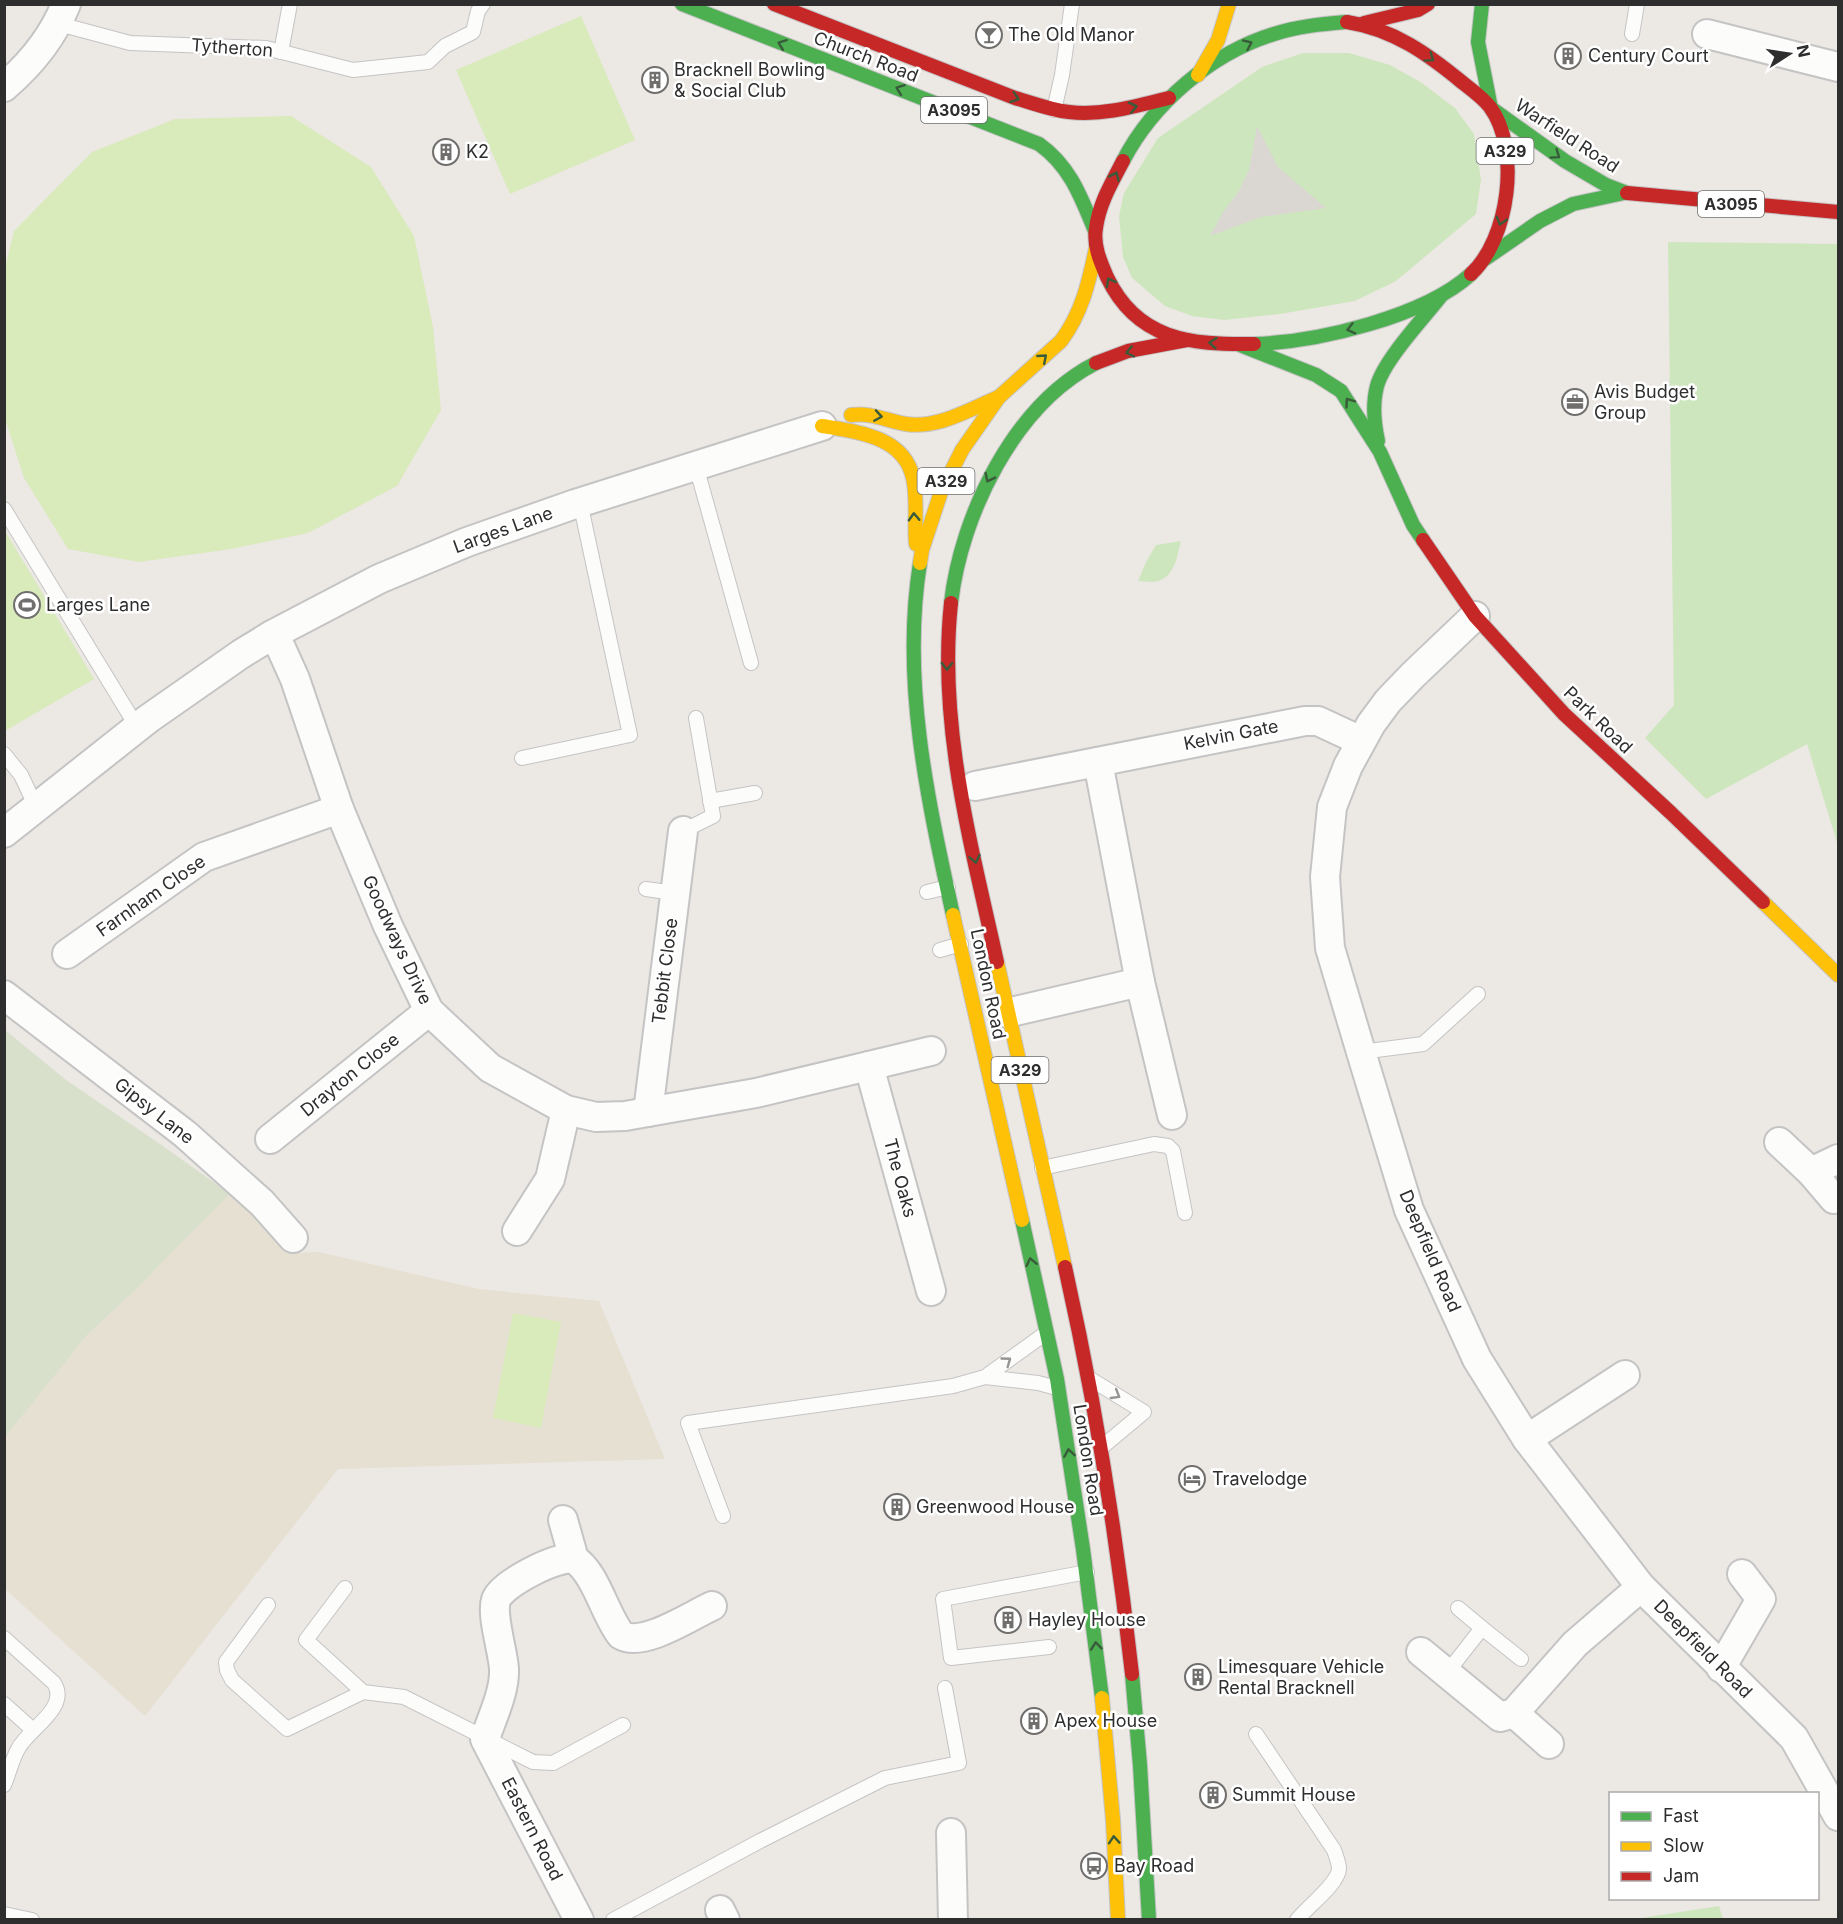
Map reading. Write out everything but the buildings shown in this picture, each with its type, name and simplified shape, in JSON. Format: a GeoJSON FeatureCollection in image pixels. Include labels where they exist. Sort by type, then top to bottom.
{"type":"FeatureCollection","features":[{"type":"Feature","properties":{"kind":"main road","name":"Church Road"},"geometry":{"type":"LineString","coordinates":[[681,4],[997,126],[1051,151],[1062,161],[1074,181],[1095,231]]}},
{"type":"Feature","properties":{"kind":"main road","name":"Church Road"},"geometry":{"type":"LineString","coordinates":[[774,4],[1015,98],[1054,110],[1078,114],[1100,113],[1169,98]]}},
{"type":"Feature","properties":{"kind":"main road"},"geometry":{"type":"LineString","coordinates":[[1198,75],[1218,40],[1229,4]]}},
{"type":"Feature","properties":{"kind":"main road","name":"A329"},"geometry":{"type":"LineString","coordinates":[[1428,4],[1418,10],[1346,16],[1267,36],[1234,51],[1169,98],[1125,153],[1107,193],[1095,231],[1096,248],[1105,274],[1125,309],[1146,324],[1187,340],[1240,345],[1274,343],[1319,337],[1372,323],[1441,296],[1463,281],[1485,259],[1501,220],[1508,176],[1502,140],[1491,108],[1478,42],[1482,4]]}},
{"type":"Feature","properties":{"kind":"main road","name":"A329"},"geometry":{"type":"LineString","coordinates":[[1346,16],[1390,33],[1413,46],[1451,73],[1491,108]]}},
{"type":"Feature","properties":{"kind":"main road","name":"Warfield Road"},"geometry":{"type":"LineString","coordinates":[[1491,108],[1565,161],[1624,193]]}},
{"type":"Feature","properties":{"kind":"main road","name":"Warfield Road"},"geometry":{"type":"LineString","coordinates":[[1485,259],[1540,221],[1573,204],[1624,193],[1839,212]]}},
{"type":"Feature","properties":{"kind":"main road","name":"London Road"},"geometry":{"type":"LineString","coordinates":[[1096,248],[1087,292],[1069,332],[999,396],[962,450],[941,492],[922,550],[918,575],[913,654],[914,689],[933,825],[1058,1389],[1087,1572],[1111,1798],[1118,1920]]}},
{"type":"Feature","properties":{"kind":"main road","name":"Park Road"},"geometry":{"type":"LineString","coordinates":[[1380,452],[1373,416],[1377,386],[1390,361],[1441,296]]}},
{"type":"Feature","properties":{"kind":"main road","name":"London Road"},"geometry":{"type":"LineString","coordinates":[[1149,1920],[1146,1844],[1133,1692],[1116,1542],[1074,1307],[958,782],[949,714],[948,627],[956,572],[979,499],[995,465],[1032,415],[1066,381],[1098,361],[1187,340]]}},
{"type":"Feature","properties":{"kind":"main road","name":"Park Road"},"geometry":{"type":"LineString","coordinates":[[1240,345],[1316,375],[1341,391],[1380,452],[1413,525],[1475,616],[1564,714],[1671,813],[1839,975]]}},
{"type":"Feature","properties":{"kind":"main road"},"geometry":{"type":"LineString","coordinates":[[822,426],[856,414],[888,418],[907,424],[941,420],[999,396]]}},
{"type":"Feature","properties":{"kind":"main road"},"geometry":{"type":"LineString","coordinates":[[822,426],[879,438],[895,447],[906,459],[913,477],[918,575]]}},
{"type":"Feature","properties":{"kind":"street"},"geometry":{"type":"LineString","coordinates":[[4,87],[20,74],[62,14]]}},
{"type":"Feature","properties":{"kind":"street"},"geometry":{"type":"LineString","coordinates":[[1707,34],[1839,67]]}},
{"type":"Feature","properties":{"kind":"street","name":"Larges Lane"},"geometry":{"type":"LineString","coordinates":[[4,834],[137,727],[272,635],[379,579],[418,562],[580,502],[822,426]]}},
{"type":"Feature","properties":{"kind":"street","name":"Deepfield Road"},"geometry":{"type":"LineString","coordinates":[[1475,616],[1388,701],[1361,741],[1348,766],[1332,807],[1325,877],[1330,948],[1361,1052],[1409,1210],[1477,1359],[1527,1438],[1641,1587],[1794,1738],[1839,1816]]}},
{"type":"Feature","properties":{"kind":"street","name":"Goodways Drive"},"geometry":{"type":"LineString","coordinates":[[272,635],[281,648],[295,679],[339,809],[388,926],[429,1011],[490,1068],[566,1110],[596,1117],[648,1112]]}},
{"type":"Feature","properties":{"kind":"street","name":"Kelvin Gate"},"geometry":{"type":"LineString","coordinates":[[975,786],[1305,721],[1318,721],[1361,741]]}},
{"type":"Feature","properties":{"kind":"street"},"geometry":{"type":"LineString","coordinates":[[1098,762],[1140,982],[1172,1115]]}},
{"type":"Feature","properties":{"kind":"street","name":"Farnham Close"},"geometry":{"type":"LineString","coordinates":[[67,954],[204,857],[339,809]]}},
{"type":"Feature","properties":{"kind":"street","name":"Tebbit Close"},"geometry":{"type":"LineString","coordinates":[[648,1112],[683,831]]}},
{"type":"Feature","properties":{"kind":"street"},"geometry":{"type":"LineString","coordinates":[[1007,1012],[1140,982]]}},
{"type":"Feature","properties":{"kind":"street","name":"Gipsy Lane"},"geometry":{"type":"LineString","coordinates":[[4,995],[185,1134],[262,1203],[294,1238]]}},
{"type":"Feature","properties":{"kind":"street","name":"Drayton Close"},"geometry":{"type":"LineString","coordinates":[[270,1139],[429,1011]]}},
{"type":"Feature","properties":{"kind":"street"},"geometry":{"type":"LineString","coordinates":[[648,1112],[756,1093],[931,1052]]}},
{"type":"Feature","properties":{"kind":"street","name":"The Oaks"},"geometry":{"type":"LineString","coordinates":[[869,1066],[931,1291]]}},
{"type":"Feature","properties":{"kind":"street"},"geometry":{"type":"LineString","coordinates":[[517,1231],[550,1179],[566,1110]]}},
{"type":"Feature","properties":{"kind":"street"},"geometry":{"type":"LineString","coordinates":[[1779,1142],[1811,1172],[1834,1199]]}},
{"type":"Feature","properties":{"kind":"street"},"geometry":{"type":"LineString","coordinates":[[1811,1172],[1839,1159]]}},
{"type":"Feature","properties":{"kind":"street"},"geometry":{"type":"LineString","coordinates":[[1527,1438],[1624,1375]]}},
{"type":"Feature","properties":{"kind":"street"},"geometry":{"type":"LineString","coordinates":[[562,1520],[574,1559]]}},
{"type":"Feature","properties":{"kind":"street"},"geometry":{"type":"LineString","coordinates":[[485,1739],[503,1684],[504,1668],[496,1600],[505,1589],[531,1572],[567,1557],[574,1559],[586,1570],[611,1621],[625,1637],[638,1639],[651,1635],[712,1606]]}},
{"type":"Feature","properties":{"kind":"street"},"geometry":{"type":"LineString","coordinates":[[1721,1668],[1761,1599],[1742,1574]]}},
{"type":"Feature","properties":{"kind":"street"},"geometry":{"type":"LineString","coordinates":[[1421,1652],[1500,1718],[1514,1713],[1575,1644],[1641,1587]]}},
{"type":"Feature","properties":{"kind":"street"},"geometry":{"type":"LineString","coordinates":[[1514,1713],[1549,1744]]}},
{"type":"Feature","properties":{"kind":"street","name":"Eastern Road"},"geometry":{"type":"LineString","coordinates":[[485,1739],[579,1920]]}},
{"type":"Feature","properties":{"kind":"street"},"geometry":{"type":"LineString","coordinates":[[951,1833],[953,1920]]}},
{"type":"Feature","properties":{"kind":"lane"},"geometry":{"type":"LineString","coordinates":[[281,52],[290,4]]}},
{"type":"Feature","properties":{"kind":"lane","name":"Tytherton"},"geometry":{"type":"LineString","coordinates":[[62,14],[130,43],[266,48],[353,70],[429,62],[445,46],[473,32],[478,11],[483,4]]}},
{"type":"Feature","properties":{"kind":"lane"},"geometry":{"type":"LineString","coordinates":[[1054,110],[1062,75],[1072,4]]}},
{"type":"Feature","properties":{"kind":"lane"},"geometry":{"type":"LineString","coordinates":[[1632,34],[1637,4]]}},
{"type":"Feature","properties":{"kind":"lane"},"geometry":{"type":"LineString","coordinates":[[696,466],[751,663]]}},
{"type":"Feature","properties":{"kind":"lane"},"geometry":{"type":"LineString","coordinates":[[522,758],[630,735],[580,502]]}},
{"type":"Feature","properties":{"kind":"lane"},"geometry":{"type":"LineString","coordinates":[[4,509],[137,727]]}},
{"type":"Feature","properties":{"kind":"lane"},"geometry":{"type":"LineString","coordinates":[[683,831],[712,816],[696,718]]}},
{"type":"Feature","properties":{"kind":"lane"},"geometry":{"type":"LineString","coordinates":[[4,754],[21,775],[36,807]]}},
{"type":"Feature","properties":{"kind":"lane"},"geometry":{"type":"LineString","coordinates":[[710,801],[755,793]]}},
{"type":"Feature","properties":{"kind":"lane"},"geometry":{"type":"LineString","coordinates":[[927,892],[948,887]]}},
{"type":"Feature","properties":{"kind":"lane"},"geometry":{"type":"LineString","coordinates":[[646,889],[674,893]]}},
{"type":"Feature","properties":{"kind":"lane"},"geometry":{"type":"LineString","coordinates":[[940,950],[961,944]]}},
{"type":"Feature","properties":{"kind":"lane"},"geometry":{"type":"LineString","coordinates":[[1361,1052],[1423,1044],[1478,994]]}},
{"type":"Feature","properties":{"kind":"lane"},"geometry":{"type":"LineString","coordinates":[[1042,1168],[1154,1144],[1168,1146],[1173,1151],[1185,1213]]}},
{"type":"Feature","properties":{"kind":"lane"},"geometry":{"type":"LineString","coordinates":[[723,1516],[688,1423],[953,1386],[985,1377],[1046,1333]]}},
{"type":"Feature","properties":{"kind":"lane"},"geometry":{"type":"LineString","coordinates":[[985,1377],[1038,1383],[1058,1389]]}},
{"type":"Feature","properties":{"kind":"lane"},"geometry":{"type":"LineString","coordinates":[[1087,1378],[1144,1412],[1101,1449]]}},
{"type":"Feature","properties":{"kind":"lane"},"geometry":{"type":"LineString","coordinates":[[1049,1647],[951,1658],[943,1599],[1087,1572]]}},
{"type":"Feature","properties":{"kind":"lane"},"geometry":{"type":"LineString","coordinates":[[345,1588],[306,1640],[363,1692]]}},
{"type":"Feature","properties":{"kind":"lane"},"geometry":{"type":"LineString","coordinates":[[268,1605],[226,1662],[227,1670],[232,1680],[286,1729],[363,1692],[404,1697],[533,1762],[553,1763],[623,1725]]}},
{"type":"Feature","properties":{"kind":"lane"},"geometry":{"type":"LineString","coordinates":[[1458,1608],[1521,1659]]}},
{"type":"Feature","properties":{"kind":"lane"},"geometry":{"type":"LineString","coordinates":[[1446,1674],[1482,1628]]}},
{"type":"Feature","properties":{"kind":"lane"},"geometry":{"type":"LineString","coordinates":[[4,1638],[57,1688],[58,1699],[54,1708],[18,1749],[4,1785]]}},
{"type":"Feature","properties":{"kind":"lane"},"geometry":{"type":"LineString","coordinates":[[613,1920],[760,1841],[885,1778],[958,1763],[945,1688]]}},
{"type":"Feature","properties":{"kind":"lane"},"geometry":{"type":"LineString","coordinates":[[4,1704],[33,1730]]}},
{"type":"Feature","properties":{"kind":"lane"},"geometry":{"type":"LineString","coordinates":[[1256,1734],[1334,1850],[1337,1859],[1339,1869],[1336,1879],[1297,1920]]}},
{"type":"Feature","properties":{"kind":"lane"},"geometry":{"type":"LineString","coordinates":[[4,1914],[32,1920]]}},
{"type":"Feature","properties":{"kind":"shaded area"},"geometry":{"type":"Polygon","coordinates":[[[1257,126],[1278,167],[1326,208],[1261,217],[1210,236],[1223,212],[1239,191],[1249,170],[1257,126]]]}},
{"type":"Feature","properties":{"kind":"shaded area"},"geometry":{"type":"Polygon","coordinates":[[[230,1194],[290,1253],[319,1252],[479,1289],[599,1301],[665,1459],[338,1469],[145,1716],[5,1589],[4,1437],[87,1335],[230,1194]]]}},
{"type":"Feature","properties":{"kind":"green space"},"geometry":{"type":"Polygon","coordinates":[[[581,16],[635,140],[510,194],[456,70],[581,16]]]}},
{"type":"Feature","properties":{"kind":"green space"},"geometry":{"type":"Polygon","coordinates":[[[1303,53],[1349,53],[1390,65],[1422,83],[1455,108],[1474,134],[1481,180],[1476,214],[1396,281],[1355,301],[1280,314],[1224,320],[1192,316],[1165,306],[1132,278],[1123,257],[1119,216],[1124,193],[1158,138],[1262,67],[1303,53]]]}},
{"type":"Feature","properties":{"kind":"green space"},"geometry":{"type":"Polygon","coordinates":[[[291,116],[371,167],[414,236],[433,327],[441,410],[397,486],[308,533],[231,549],[139,562],[68,549],[24,478],[5,419],[5,268],[14,231],[92,152],[175,119],[291,116]]]}},
{"type":"Feature","properties":{"kind":"green space"},"geometry":{"type":"Polygon","coordinates":[[[1668,242],[1838,244],[1838,846],[1807,744],[1706,799],[1645,738],[1674,705],[1668,242]]]}},
{"type":"Feature","properties":{"kind":"green space","name":"Larges Lane"},"geometry":{"type":"Polygon","coordinates":[[[5,531],[94,679],[4,731],[5,531]]]}},
{"type":"Feature","properties":{"kind":"green space"},"geometry":{"type":"Polygon","coordinates":[[[1181,541],[1174,565],[1168,575],[1156,582],[1138,581],[1156,545],[1181,541]]]}},
{"type":"Feature","properties":{"kind":"green space"},"geometry":{"type":"Polygon","coordinates":[[[5,1030],[66,1080],[230,1194],[87,1335],[5,1437],[5,1030]]]}},
{"type":"Feature","properties":{"kind":"green space"},"geometry":{"type":"Polygon","coordinates":[[[513,1313],[561,1322],[541,1428],[493,1418],[513,1313]]]}},
{"type":"Feature","properties":{"kind":"green space"},"geometry":{"type":"Polygon","coordinates":[[[1719,1906],[1723,1919],[1635,1919],[1719,1906]]]}},
{"type":"Feature","properties":{"kind":"traffic: fast"},"geometry":{"type":"LineString","coordinates":[[682,4],[1039,144],[1067,172],[1095,231]]}},
{"type":"Feature","properties":{"kind":"traffic: fast"},"geometry":{"type":"LineString","coordinates":[[1482,4],[1478,42],[1491,108],[1565,161],[1606,185],[1627,193]]}},
{"type":"Feature","properties":{"kind":"traffic: fast"},"geometry":{"type":"LineString","coordinates":[[1123,161],[1151,119],[1186,83],[1207,67],[1251,43],[1283,31],[1347,22]]}},
{"type":"Feature","properties":{"kind":"traffic: fast"},"geometry":{"type":"LineString","coordinates":[[1485,259],[1540,221],[1573,204],[1624,193]]}},
{"type":"Feature","properties":{"kind":"traffic: fast"},"geometry":{"type":"LineString","coordinates":[[1254,344],[1338,332],[1398,315],[1451,289],[1471,274]]}},
{"type":"Feature","properties":{"kind":"traffic: fast"},"geometry":{"type":"LineString","coordinates":[[1378,441],[1374,407],[1375,393],[1381,376],[1387,364],[1441,296]]}},
{"type":"Feature","properties":{"kind":"traffic: fast"},"geometry":{"type":"LineString","coordinates":[[1240,345],[1316,375],[1341,391],[1380,452],[1413,525],[1423,540]]}},
{"type":"Feature","properties":{"kind":"traffic: fast"},"geometry":{"type":"LineString","coordinates":[[951,603],[966,534],[996,466],[1017,434],[1040,406],[1067,382],[1096,363]]}},
{"type":"Feature","properties":{"kind":"traffic: fast"},"geometry":{"type":"LineString","coordinates":[[920,563],[915,607],[914,652],[920,740],[953,915]]}},
{"type":"Feature","properties":{"kind":"traffic: fast"},"geometry":{"type":"LineString","coordinates":[[1022,1220],[1057,1379],[1083,1549],[1102,1698]]}},
{"type":"Feature","properties":{"kind":"traffic: fast"},"geometry":{"type":"LineString","coordinates":[[1132,1674],[1149,1920]]}},
{"type":"Feature","properties":{"kind":"traffic: slow"},"geometry":{"type":"LineString","coordinates":[[1198,75],[1218,40],[1229,4]]}},
{"type":"Feature","properties":{"kind":"traffic: slow"},"geometry":{"type":"LineString","coordinates":[[920,563],[941,492],[962,450],[999,397],[1061,341],[1084,297],[1096,248]]}},
{"type":"Feature","properties":{"kind":"traffic: slow"},"geometry":{"type":"LineString","coordinates":[[851,415],[872,416],[906,424],[930,424],[954,417],[999,397]]}},
{"type":"Feature","properties":{"kind":"traffic: slow"},"geometry":{"type":"LineString","coordinates":[[822,426],[877,438],[900,453],[908,464],[913,478],[916,503],[916,544]]}},
{"type":"Feature","properties":{"kind":"traffic: slow"},"geometry":{"type":"LineString","coordinates":[[1763,902],[1838,975]]}},
{"type":"Feature","properties":{"kind":"traffic: slow"},"geometry":{"type":"LineString","coordinates":[[953,915],[1022,1220]]}},
{"type":"Feature","properties":{"kind":"traffic: slow"},"geometry":{"type":"LineString","coordinates":[[997,962],[1065,1267]]}},
{"type":"Feature","properties":{"kind":"traffic: slow"},"geometry":{"type":"LineString","coordinates":[[1102,1698],[1113,1820],[1118,1920]]}},
{"type":"Feature","properties":{"kind":"traffic: jam"},"geometry":{"type":"LineString","coordinates":[[774,4],[1015,98],[1055,110],[1094,113],[1169,98]]}},
{"type":"Feature","properties":{"kind":"traffic: jam"},"geometry":{"type":"LineString","coordinates":[[1364,23],[1418,10],[1428,4]]}},
{"type":"Feature","properties":{"kind":"traffic: jam"},"geometry":{"type":"LineString","coordinates":[[1347,22],[1380,30],[1423,53],[1481,97],[1490,107],[1500,125],[1508,169],[1502,217],[1484,258],[1471,274]]}},
{"type":"Feature","properties":{"kind":"traffic: jam"},"geometry":{"type":"LineString","coordinates":[[1123,161],[1103,202],[1095,234],[1096,247],[1102,265],[1119,298],[1134,314],[1150,326],[1168,334],[1208,343],[1254,344]]}},
{"type":"Feature","properties":{"kind":"traffic: jam"},"geometry":{"type":"LineString","coordinates":[[1627,193],[1838,212]]}},
{"type":"Feature","properties":{"kind":"traffic: jam"},"geometry":{"type":"LineString","coordinates":[[1096,363],[1128,351],[1187,340]]}},
{"type":"Feature","properties":{"kind":"traffic: jam"},"geometry":{"type":"LineString","coordinates":[[1423,540],[1475,616],[1564,714],[1763,902]]}},
{"type":"Feature","properties":{"kind":"traffic: jam"},"geometry":{"type":"LineString","coordinates":[[951,603],[948,649],[953,739],[959,784],[997,962]]}},
{"type":"Feature","properties":{"kind":"traffic: jam"},"geometry":{"type":"LineString","coordinates":[[1065,1267],[1104,1469],[1132,1674]]}},
{"type":"Feature","properties":{"kind":"place","name":"The Old Manor"},"geometry":{"type":"Point","coordinates":[989,35]}},
{"type":"Feature","properties":{"kind":"place","name":"Century Court"},"geometry":{"type":"Point","coordinates":[1568,56]}},
{"type":"Feature","properties":{"kind":"place","name":"Bracknell Bowling & Social Club"},"geometry":{"type":"Point","coordinates":[655,80]}},
{"type":"Feature","properties":{"kind":"place","name":"K2"},"geometry":{"type":"Point","coordinates":[446,152]}},
{"type":"Feature","properties":{"kind":"place","name":"Avis Budget Group"},"geometry":{"type":"Point","coordinates":[1575,402]}},
{"type":"Feature","properties":{"kind":"place","name":"Larges Lane"},"geometry":{"type":"Point","coordinates":[27,605]}},
{"type":"Feature","properties":{"kind":"place","name":"Travelodge"},"geometry":{"type":"Point","coordinates":[1192,1479]}},
{"type":"Feature","properties":{"kind":"place","name":"Greenwood House"},"geometry":{"type":"Point","coordinates":[897,1507]}},
{"type":"Feature","properties":{"kind":"place","name":"Hayley House"},"geometry":{"type":"Point","coordinates":[1008,1620]}},
{"type":"Feature","properties":{"kind":"place","name":"Limesquare Vehicle Rental Bracknell"},"geometry":{"type":"Point","coordinates":[1198,1677]}},
{"type":"Feature","properties":{"kind":"place","name":"Apex House"},"geometry":{"type":"Point","coordinates":[1034,1721]}},
{"type":"Feature","properties":{"kind":"place","name":"Summit House"},"geometry":{"type":"Point","coordinates":[1213,1795]}},
{"type":"Feature","properties":{"kind":"place","name":"Bay Road"},"geometry":{"type":"Point","coordinates":[1094,1866]}}]}
